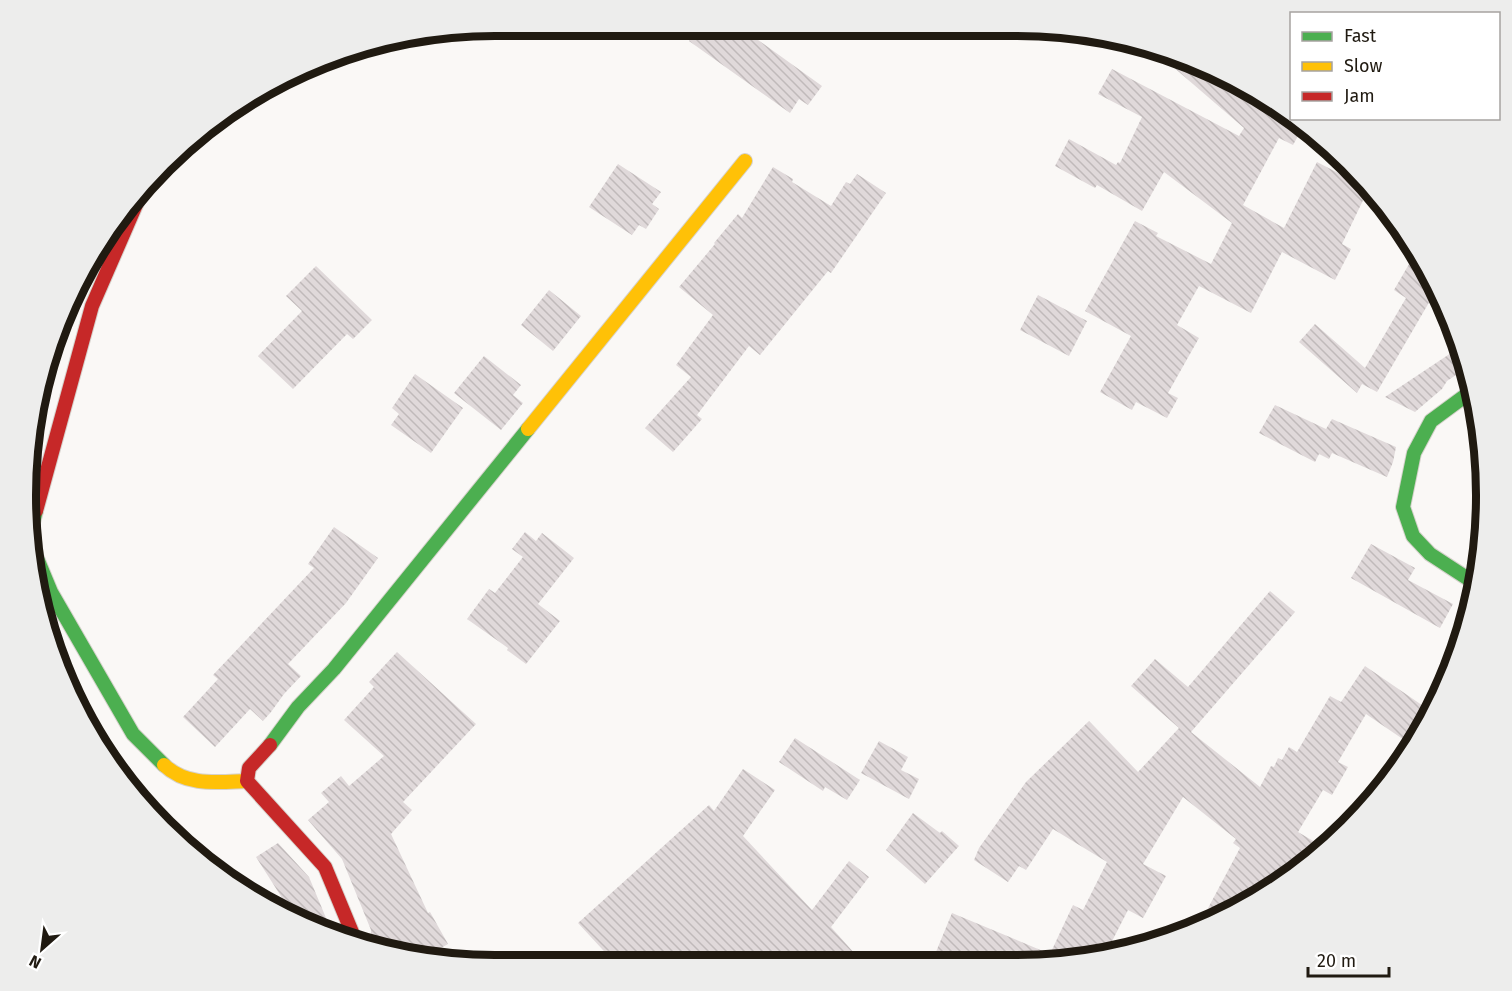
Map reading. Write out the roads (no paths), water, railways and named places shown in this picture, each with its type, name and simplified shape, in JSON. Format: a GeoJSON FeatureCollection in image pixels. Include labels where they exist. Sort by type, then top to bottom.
{"type":"FeatureCollection","features":[{"type":"Feature","properties":{"kind":"street"},"geometry":{"type":"LineString","coordinates":[[247,781],[249,768],[279,734],[298,707],[334,669],[745,161]]}},
{"type":"Feature","properties":{"kind":"street"},"geometry":{"type":"LineString","coordinates":[[37,513],[92,306],[131,216]]}},
{"type":"Feature","properties":{"kind":"street"},"geometry":{"type":"LineString","coordinates":[[1465,396],[1431,421],[1414,453],[1403,507],[1413,536],[1430,554],[1468,579]]}},
{"type":"Feature","properties":{"kind":"street"},"geometry":{"type":"LineString","coordinates":[[43,573],[51,592],[133,734],[172,772],[201,783],[247,781]]}},
{"type":"Feature","properties":{"kind":"street"},"geometry":{"type":"LineString","coordinates":[[247,781],[325,867],[352,932]]}}]}
